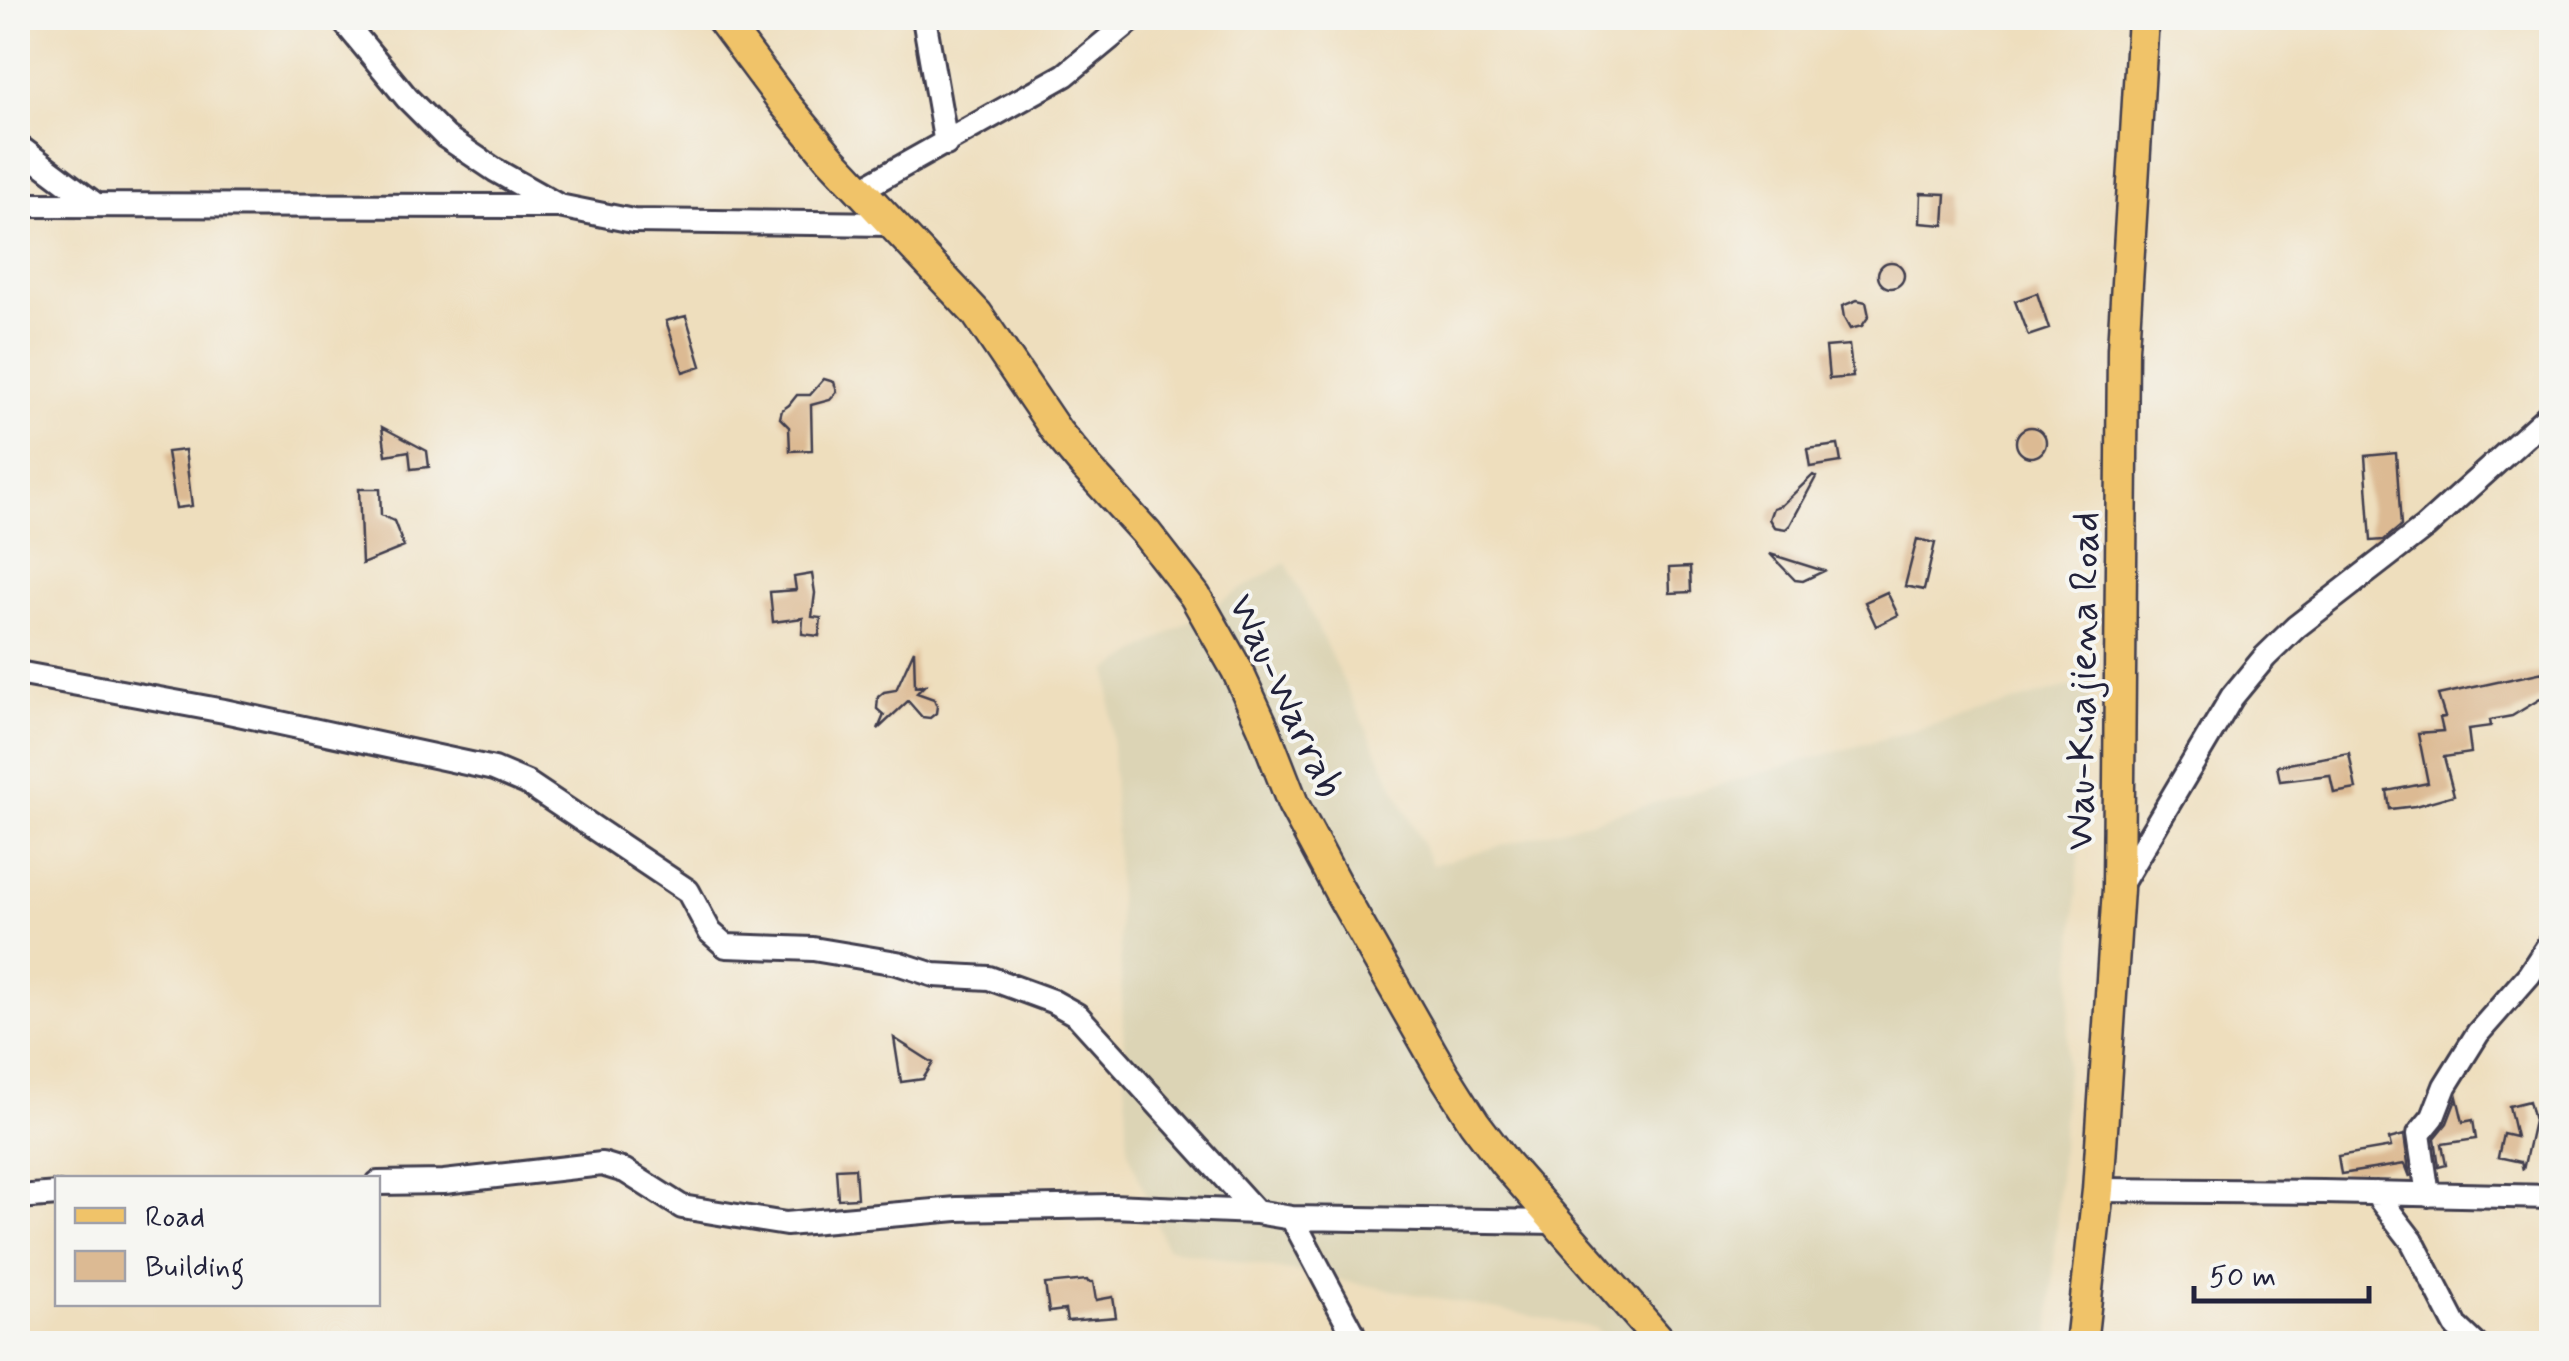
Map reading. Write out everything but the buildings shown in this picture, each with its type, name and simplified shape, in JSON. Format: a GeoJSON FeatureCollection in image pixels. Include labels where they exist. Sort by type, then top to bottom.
{"type":"FeatureCollection","features":[{"type":"Feature","properties":{"kind":"main road","name":"Wau-Warrab"},"geometry":{"type":"LineString","coordinates":[[721,18],[785,104],[976,314],[1057,432],[1146,532],[1195,596],[1237,670],[1293,804],[1443,1073],[1505,1163],[1663,1344]]}},
{"type":"Feature","properties":{"kind":"main road","name":"Wau-Kuajiena Road"},"geometry":{"type":"LineString","coordinates":[[2081,1344],[2098,1190],[2118,889],[2123,348],[2143,18]]}},
{"type":"Feature","properties":{"kind":"street"},"geometry":{"type":"LineString","coordinates":[[341,18],[407,98],[446,138],[559,206]]}},
{"type":"Feature","properties":{"kind":"street"},"geometry":{"type":"LineString","coordinates":[[924,18],[946,144]]}},
{"type":"Feature","properties":{"kind":"street"},"geometry":{"type":"LineString","coordinates":[[860,190],[1065,75],[1134,18]]}},
{"type":"Feature","properties":{"kind":"street"},"geometry":{"type":"LineString","coordinates":[[18,146],[95,204]]}},
{"type":"Feature","properties":{"kind":"street"},"geometry":{"type":"LineString","coordinates":[[18,205],[559,206],[634,221],[892,224]]}},
{"type":"Feature","properties":{"kind":"street"},"geometry":{"type":"LineString","coordinates":[[2118,889],[2232,697],[2265,657],[2296,627],[2425,528],[2552,412]]}},
{"type":"Feature","properties":{"kind":"street"},"geometry":{"type":"LineString","coordinates":[[18,673],[224,711],[494,769],[527,783],[688,891],[710,932],[726,946],[813,949],[897,963],[934,976],[989,978],[1052,1001],[1076,1015],[1256,1212]]}},
{"type":"Feature","properties":{"kind":"street"},"geometry":{"type":"LineString","coordinates":[[2428,1195],[2419,1134],[2433,1116],[2444,1086],[2478,1033],[2529,975],[2552,940]]}},
{"type":"Feature","properties":{"kind":"street"},"geometry":{"type":"LineString","coordinates":[[380,1183],[444,1182],[602,1164],[625,1171],[682,1208],[786,1224],[957,1208],[1112,1206],[1256,1212],[1292,1218],[1556,1222]]}},
{"type":"Feature","properties":{"kind":"street"},"geometry":{"type":"LineString","coordinates":[[2098,1190],[2552,1197]]}},
{"type":"Feature","properties":{"kind":"street"},"geometry":{"type":"LineString","coordinates":[[2375,1193],[2412,1242],[2456,1326],[2475,1344]]}},
{"type":"Feature","properties":{"kind":"street"},"geometry":{"type":"LineString","coordinates":[[18,1197],[55,1194]]}},
{"type":"Feature","properties":{"kind":"street"},"geometry":{"type":"LineString","coordinates":[[1292,1218],[1352,1330],[1355,1344]]}},
{"type":"Feature","properties":{"kind":"shaded area"},"geometry":{"type":"Polygon","coordinates":[[[1286,562],[1432,865],[2090,681],[2049,1343],[1607,1343],[1595,1328],[1166,1248],[1128,1150],[1109,670],[1286,562]]]}}]}
